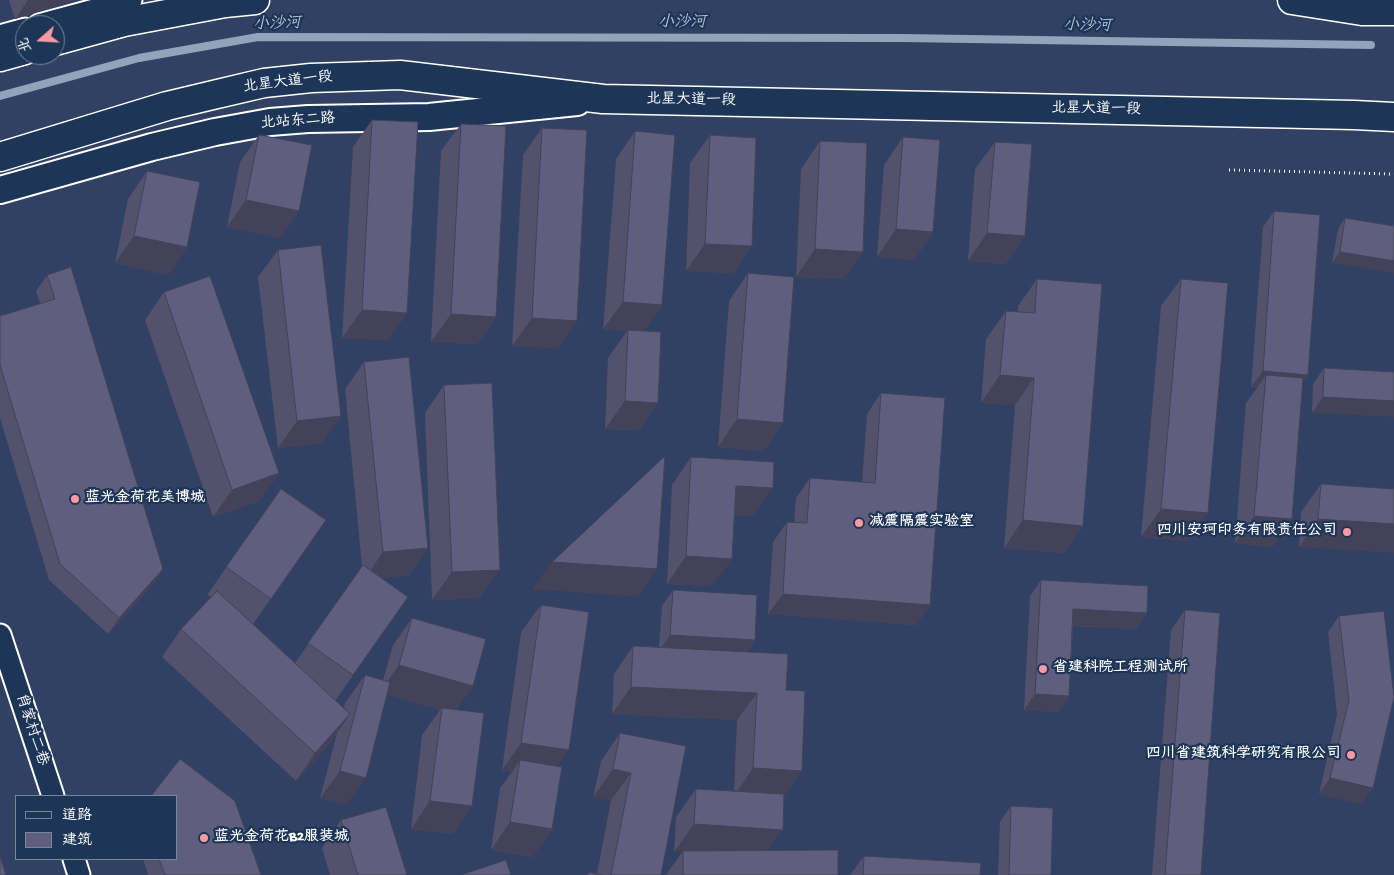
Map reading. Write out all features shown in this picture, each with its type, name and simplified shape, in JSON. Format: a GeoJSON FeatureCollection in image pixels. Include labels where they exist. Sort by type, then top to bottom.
{"type":"FeatureCollection","features":[{"type":"Feature","properties":{"kind":"highway"},"geometry":{"type":"LineString","coordinates":[[65,39],[124,22],[225,3],[255,0]]}},
{"type":"Feature","properties":{"kind":"highway"},"geometry":{"type":"LineString","coordinates":[[1292,0],[1362,10],[1394,12]]}},
{"type":"Feature","properties":{"kind":"highway"},"geometry":{"type":"LineString","coordinates":[[1362,10],[1394,21]]}},
{"type":"Feature","properties":{"kind":"highway"},"geometry":{"type":"LineString","coordinates":[[0,57],[15,53]]}},
{"type":"Feature","properties":{"kind":"highway","name":"北星大道一段"},"geometry":{"type":"LineString","coordinates":[[0,157],[167,106],[264,83],[312,78],[400,76],[603,99],[1394,117]]}},
{"type":"Feature","properties":{"kind":"highway"},"geometry":{"type":"LineString","coordinates":[[1354,115],[1376,114],[1394,105]]}},
{"type":"Feature","properties":{"kind":"street"},"geometry":{"type":"LineString","coordinates":[[65,18],[131,0]]}},
{"type":"Feature","properties":{"kind":"street"},"geometry":{"type":"LineString","coordinates":[[0,36],[15,32]]}},
{"type":"Feature","properties":{"kind":"street","name":"北站东二路"},"geometry":{"type":"LineString","coordinates":[[0,190],[161,144],[270,122],[308,119],[429,117],[603,99]]}},
{"type":"Feature","properties":{"kind":"street","name":"肖家村二巷"},"geometry":{"type":"LineString","coordinates":[[0,635],[53,795]]}},
{"type":"Feature","properties":{"kind":"street"},"geometry":{"type":"LineString","coordinates":[[74,860],[79,875]]}},
{"type":"Feature","properties":{"kind":"path"},"geometry":{"type":"LineString","coordinates":[[1229,170],[1394,174]]}},
{"type":"Feature","properties":{"kind":"building"},"geometry":{"type":"Polygon","coordinates":[[[372,120],[418,122],[407,313],[362,310],[372,120]]]}},
{"type":"Feature","properties":{"kind":"building"},"geometry":{"type":"Polygon","coordinates":[[[461,124],[506,126],[496,317],[451,314],[461,124]]]}},
{"type":"Feature","properties":{"kind":"building"},"geometry":{"type":"Polygon","coordinates":[[[542,128],[587,130],[577,321],[532,318],[542,128]]]}},
{"type":"Feature","properties":{"kind":"building"},"geometry":{"type":"Polygon","coordinates":[[[635,131],[675,135],[662,305],[623,302],[635,131]]]}},
{"type":"Feature","properties":{"kind":"building"},"geometry":{"type":"Polygon","coordinates":[[[259,135],[312,145],[299,211],[246,200],[259,135]]]}},
{"type":"Feature","properties":{"kind":"building"},"geometry":{"type":"Polygon","coordinates":[[[710,135],[756,138],[752,246],[705,244],[710,135]]]}},
{"type":"Feature","properties":{"kind":"building"},"geometry":{"type":"Polygon","coordinates":[[[903,137],[940,140],[933,232],[896,229],[903,137]]]}},
{"type":"Feature","properties":{"kind":"building"},"geometry":{"type":"Polygon","coordinates":[[[820,141],[867,143],[863,252],[815,249],[820,141]]]}},
{"type":"Feature","properties":{"kind":"building"},"geometry":{"type":"Polygon","coordinates":[[[995,142],[1032,144],[1025,236],[987,233],[995,142]]]}},
{"type":"Feature","properties":{"kind":"building"},"geometry":{"type":"Polygon","coordinates":[[[147,171],[200,182],[187,247],[134,236],[147,171]]]}},
{"type":"Feature","properties":{"kind":"building"},"geometry":{"type":"Polygon","coordinates":[[[1274,211],[1320,215],[1308,375],[1263,371],[1274,211]]]}},
{"type":"Feature","properties":{"kind":"building"},"geometry":{"type":"Polygon","coordinates":[[[1345,218],[1394,226],[1394,261],[1340,252],[1345,218]]]}},
{"type":"Feature","properties":{"kind":"building"},"geometry":{"type":"Polygon","coordinates":[[[321,245],[341,416],[297,421],[278,250],[321,245]]]}},
{"type":"Feature","properties":{"kind":"building","name":"蓝光金荷花美博城"},"geometry":{"type":"Polygon","coordinates":[[[71,267],[163,569],[119,618],[60,564],[0,365],[0,316],[55,299],[47,275],[71,267]]]}},
{"type":"Feature","properties":{"kind":"building"},"geometry":{"type":"Polygon","coordinates":[[[748,273],[794,277],[783,423],[737,419],[748,273]]]}},
{"type":"Feature","properties":{"kind":"building"},"geometry":{"type":"Polygon","coordinates":[[[210,276],[279,473],[232,490],[164,292],[210,276]]]}},
{"type":"Feature","properties":{"kind":"building"},"geometry":{"type":"Polygon","coordinates":[[[1037,279],[1102,284],[1083,526],[1023,520],[1034,378],[1000,375],[1006,311],[1035,313],[1037,279]]]}},
{"type":"Feature","properties":{"kind":"building"},"geometry":{"type":"Polygon","coordinates":[[[1181,279],[1228,283],[1208,513],[1161,509],[1181,279]]]}},
{"type":"Feature","properties":{"kind":"building"},"geometry":{"type":"Polygon","coordinates":[[[628,330],[661,332],[658,403],[625,401],[628,330]]]}},
{"type":"Feature","properties":{"kind":"building"},"geometry":{"type":"Polygon","coordinates":[[[409,357],[428,548],[383,552],[364,362],[409,357]]]}},
{"type":"Feature","properties":{"kind":"building"},"geometry":{"type":"Polygon","coordinates":[[[1324,368],[1394,372],[1394,401],[1323,397],[1324,368]]]}},
{"type":"Feature","properties":{"kind":"building"},"geometry":{"type":"Polygon","coordinates":[[[1266,375],[1303,378],[1292,519],[1254,516],[1266,375]]]}},
{"type":"Feature","properties":{"kind":"building"},"geometry":{"type":"Polygon","coordinates":[[[492,383],[500,570],[452,572],[444,385],[492,383]]]}},
{"type":"Feature","properties":{"kind":"building","name":"减震隔震实验室"},"geometry":{"type":"Polygon","coordinates":[[[881,393],[945,398],[930,605],[783,594],[787,522],[807,523],[810,478],[875,483],[881,393]]]}},
{"type":"Feature","properties":{"kind":"building"},"geometry":{"type":"Polygon","coordinates":[[[665,456],[657,569],[552,562],[665,456]]]}},
{"type":"Feature","properties":{"kind":"building"},"geometry":{"type":"Polygon","coordinates":[[[691,457],[774,462],[773,488],[736,486],[732,559],[686,556],[691,457]]]}},
{"type":"Feature","properties":{"kind":"building"},"geometry":{"type":"Polygon","coordinates":[[[1321,484],[1394,489],[1394,524],[1318,519],[1321,484]]]}},
{"type":"Feature","properties":{"kind":"building"},"geometry":{"type":"Polygon","coordinates":[[[281,489],[326,520],[271,599],[226,567],[281,489]]]}},
{"type":"Feature","properties":{"kind":"building"},"geometry":{"type":"Polygon","coordinates":[[[363,565],[408,597],[353,675],[308,643],[363,565]]]}},
{"type":"Feature","properties":{"kind":"building"},"geometry":{"type":"Polygon","coordinates":[[[1041,580],[1148,586],[1147,613],[1073,609],[1069,696],[1035,694],[1041,580]]]}},
{"type":"Feature","properties":{"kind":"building"},"geometry":{"type":"Polygon","coordinates":[[[673,590],[757,595],[755,640],[670,635],[673,590]]]}},
{"type":"Feature","properties":{"kind":"building"},"geometry":{"type":"Polygon","coordinates":[[[217,591],[350,714],[315,753],[181,629],[217,591]]]}},
{"type":"Feature","properties":{"kind":"building"},"geometry":{"type":"Polygon","coordinates":[[[541,605],[589,612],[569,750],[521,743],[541,605]]]}},
{"type":"Feature","properties":{"kind":"building"},"geometry":{"type":"Polygon","coordinates":[[[1185,610],[1220,613],[1201,875],[1165,875],[1185,610]]]}},
{"type":"Feature","properties":{"kind":"building","name":"四川省建筑科学研究有限公司"},"geometry":{"type":"Polygon","coordinates":[[[1384,611],[1394,697],[1373,788],[1330,778],[1349,700],[1339,616],[1384,611]]]}},
{"type":"Feature","properties":{"kind":"building"},"geometry":{"type":"Polygon","coordinates":[[[412,618],[486,639],[473,686],[399,665],[412,618]]]}},
{"type":"Feature","properties":{"kind":"building"},"geometry":{"type":"Polygon","coordinates":[[[633,646],[788,654],[786,690],[805,691],[802,771],[753,768],[757,693],[631,687],[633,646]]]}},
{"type":"Feature","properties":{"kind":"building"},"geometry":{"type":"Polygon","coordinates":[[[365,675],[390,682],[366,778],[340,771],[365,675]]]}},
{"type":"Feature","properties":{"kind":"building"},"geometry":{"type":"Polygon","coordinates":[[[442,708],[484,713],[472,806],[430,801],[442,708]]]}},
{"type":"Feature","properties":{"kind":"building"},"geometry":{"type":"Polygon","coordinates":[[[620,733],[686,746],[661,875],[611,875],[631,773],[613,769],[620,733]]]}},
{"type":"Feature","properties":{"kind":"building","name":"蓝光金荷花B2服装城"},"geometry":{"type":"Polygon","coordinates":[[[180,759],[235,801],[261,875],[165,875],[159,860],[178,860],[178,795],[152,795],[180,759]]]}},
{"type":"Feature","properties":{"kind":"building"},"geometry":{"type":"Polygon","coordinates":[[[520,760],[562,767],[552,829],[510,822],[520,760]]]}},
{"type":"Feature","properties":{"kind":"building"},"geometry":{"type":"Polygon","coordinates":[[[696,789],[784,794],[783,830],[694,824],[696,789]]]}},
{"type":"Feature","properties":{"kind":"building"},"geometry":{"type":"Polygon","coordinates":[[[1011,806],[1053,808],[1051,875],[1009,875],[1011,806]]]}},
{"type":"Feature","properties":{"kind":"building"},"geometry":{"type":"Polygon","coordinates":[[[386,807],[407,875],[358,875],[341,820],[386,807]]]}},
{"type":"Feature","properties":{"kind":"building"},"geometry":{"type":"Polygon","coordinates":[[[838,850],[838,875],[683,875],[683,851],[838,850]]]}},
{"type":"Feature","properties":{"kind":"building"},"geometry":{"type":"Polygon","coordinates":[[[0,856],[6,875],[0,875],[0,856]]]}},
{"type":"Feature","properties":{"kind":"building"},"geometry":{"type":"Polygon","coordinates":[[[864,856],[981,863],[980,875],[863,875],[864,856]]]}},
{"type":"Feature","properties":{"kind":"building"},"geometry":{"type":"Polygon","coordinates":[[[506,860],[511,875],[461,875],[506,860]]]}},
{"type":"Feature","properties":{"kind":"building"},"geometry":{"type":"Polygon","coordinates":[[[589,872],[603,875],[588,875],[589,872]]]}},
{"type":"Feature","properties":{"kind":"waterway","name":"小沙河"},"geometry":{"type":"LineString","coordinates":[[0,96],[139,58],[258,37],[902,38],[1371,45]]}},
{"type":"Feature","properties":{"kind":"place","name":"蓝光金荷花美博城"},"geometry":{"type":"Point","coordinates":[75,499]}},
{"type":"Feature","properties":{"kind":"place","name":"减震隔震实验室"},"geometry":{"type":"Point","coordinates":[859,523]}},
{"type":"Feature","properties":{"kind":"place","name":"四川安珂印务有限责任公司"},"geometry":{"type":"Point","coordinates":[1347,532]}},
{"type":"Feature","properties":{"kind":"place","name":"省建科院工程测试所"},"geometry":{"type":"Point","coordinates":[1043,669]}},
{"type":"Feature","properties":{"kind":"place","name":"四川省建筑科学研究有限公司"},"geometry":{"type":"Point","coordinates":[1351,755]}},
{"type":"Feature","properties":{"kind":"place","name":"蓝光金荷花B2服装城"},"geometry":{"type":"Point","coordinates":[204,838]}}]}
